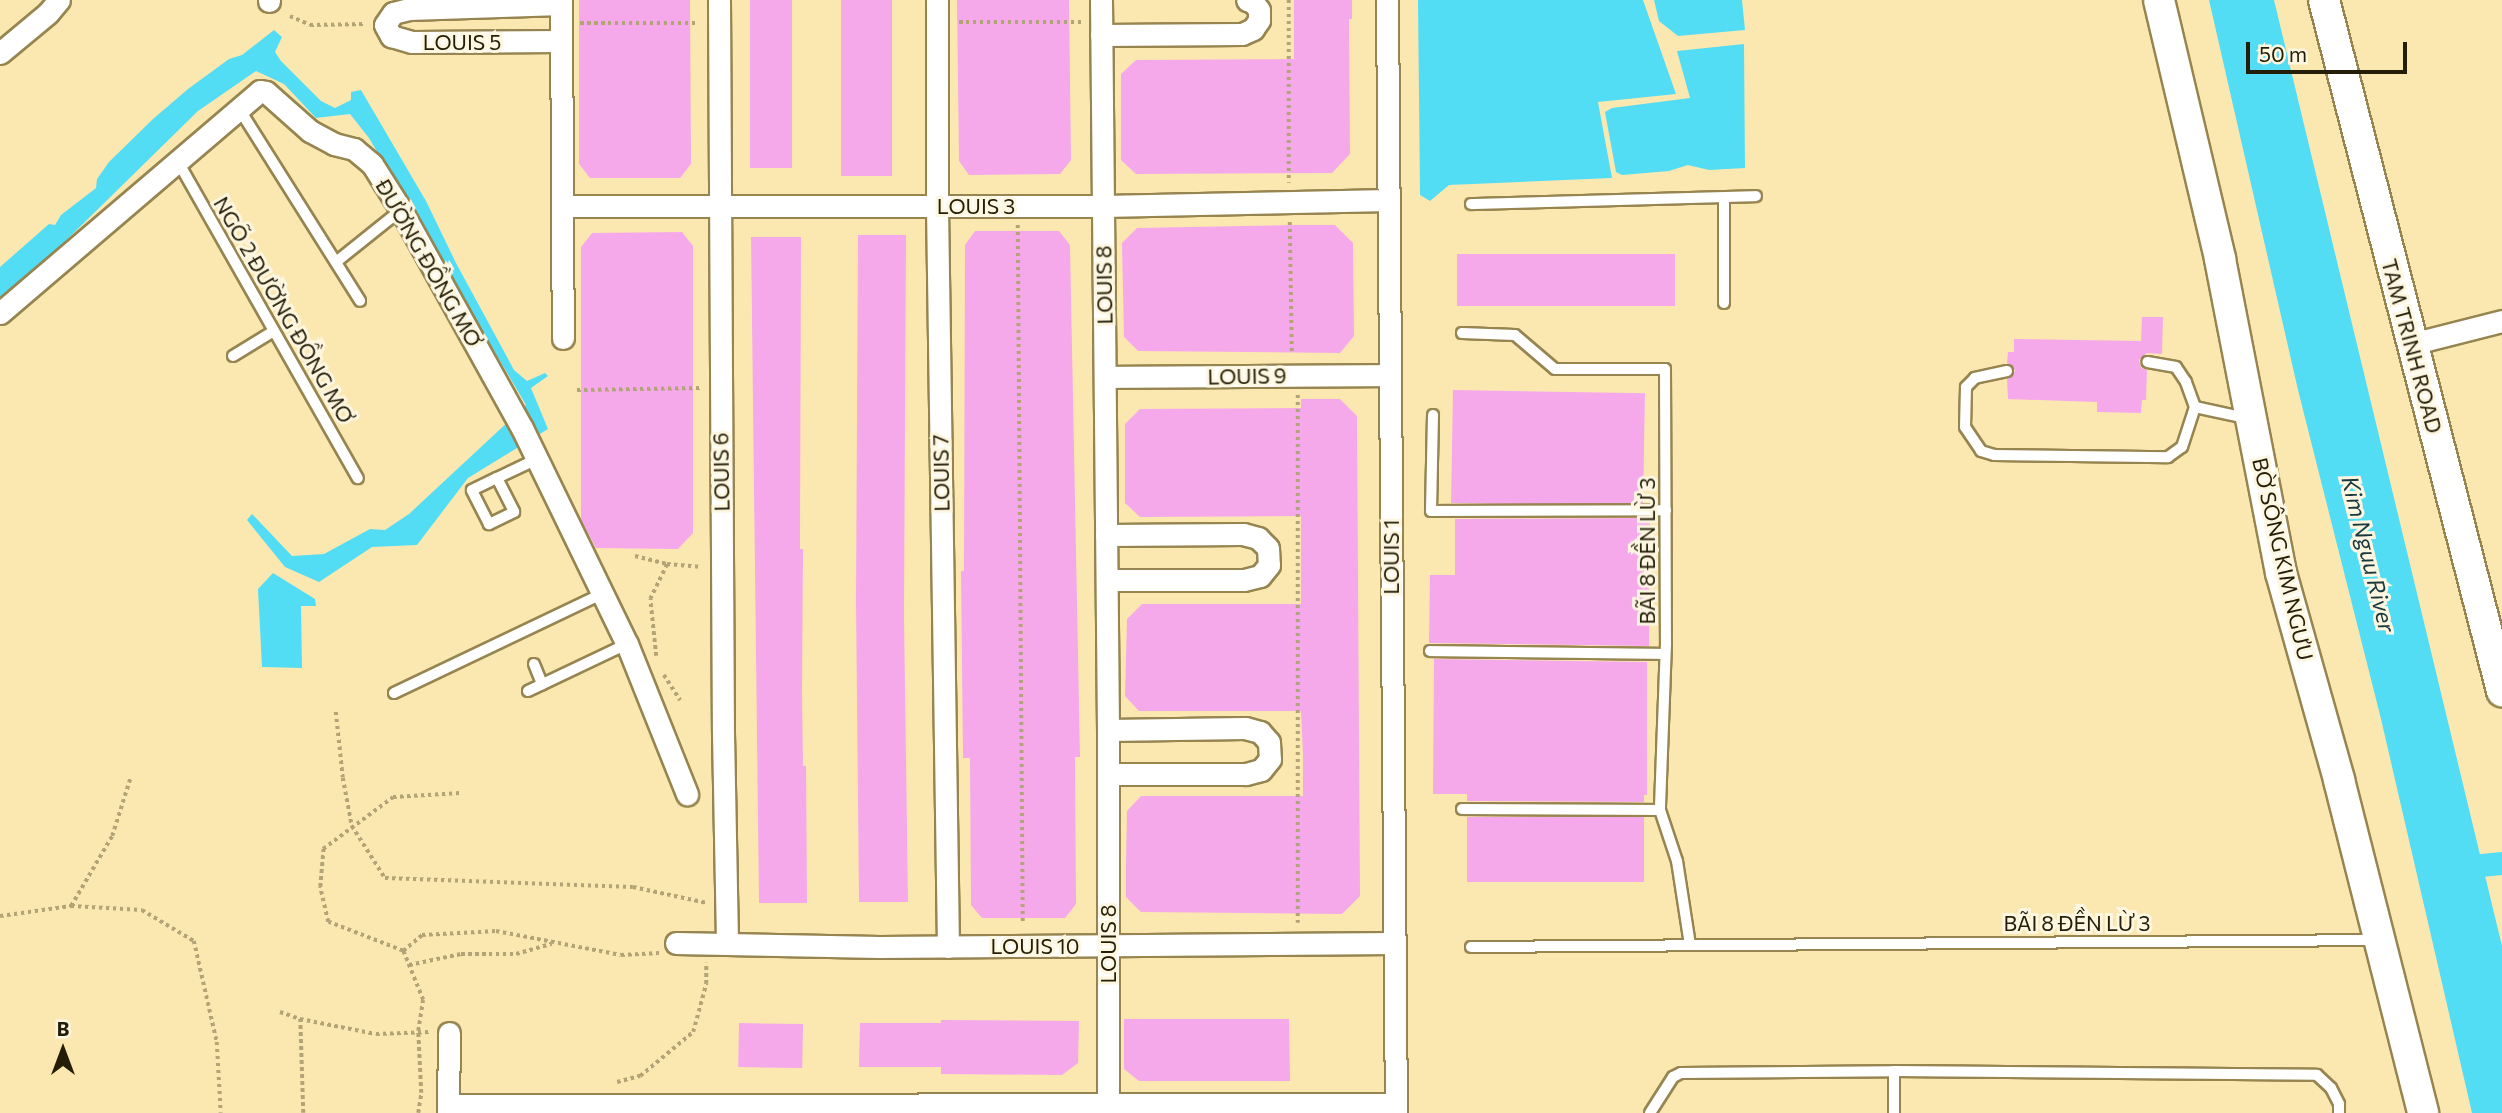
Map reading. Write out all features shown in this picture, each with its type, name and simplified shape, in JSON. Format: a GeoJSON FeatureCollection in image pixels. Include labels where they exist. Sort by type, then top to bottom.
{"type":"FeatureCollection","features":[{"type":"Feature","properties":{"kind":"street"},"geometry":{"type":"LineString","coordinates":[[0,53],[48,13],[59,0]]}},
{"type":"Feature","properties":{"kind":"street","name":"LOUIS 6"},"geometry":{"type":"LineString","coordinates":[[717,943],[727,903],[718,206],[719,0]]}},
{"type":"Feature","properties":{"kind":"street","name":"LOUIS 7"},"geometry":{"type":"LineString","coordinates":[[937,0],[937,206],[948,947]]}},
{"type":"Feature","properties":{"kind":"street","name":"LOUIS 8"},"geometry":{"type":"LineString","coordinates":[[1101,0],[1108,730],[1108,1109]]}},
{"type":"Feature","properties":{"kind":"street"},"geometry":{"type":"LineString","coordinates":[[1101,34],[1242,34],[1253,29],[1259,20],[1259,10],[1253,2],[1247,0]]}},
{"type":"Feature","properties":{"kind":"street","name":"LOUIS 1"},"geometry":{"type":"LineString","coordinates":[[1387,0],[1396,1109]]}},
{"type":"Feature","properties":{"kind":"street","name":"BỜ SÔNG KIM NGƯU"},"geometry":{"type":"LineString","coordinates":[[2159,0],[2220,259],[2281,573],[2424,1113]]}},
{"type":"Feature","properties":{"kind":"street","name":"TAM TRINH ROAD"},"geometry":{"type":"LineString","coordinates":[[2324,0],[2502,691]]}},
{"type":"Feature","properties":{"kind":"street","name":"LOUIS 5"},"geometry":{"type":"LineString","coordinates":[[561,41],[412,42],[391,36],[385,25],[393,13],[409,9],[561,2],[564,338]]}},
{"type":"Feature","properties":{"kind":"street","name":"ĐƯỜNG ĐỒNG MƠ"},"geometry":{"type":"LineString","coordinates":[[0,313],[238,107],[260,92],[266,92],[310,131],[334,144],[354,149],[372,164],[401,210],[537,459],[627,644],[687,794]]}},
{"type":"Feature","properties":{"kind":"street","name":"LOUIS 3"},"geometry":{"type":"LineString","coordinates":[[563,206],[1103,206],[1389,200]]}},
{"type":"Feature","properties":{"kind":"street"},"geometry":{"type":"LineString","coordinates":[[2411,344],[2502,321]]}},
{"type":"Feature","properties":{"kind":"street","name":"LOUIS 9"},"geometry":{"type":"LineString","coordinates":[[1105,377],[1390,375]]}},
{"type":"Feature","properties":{"kind":"street"},"geometry":{"type":"LineString","coordinates":[[1106,535],[1243,534],[1258,538],[1268,548],[1269,565],[1260,576],[1244,580],[1107,580]]}},
{"type":"Feature","properties":{"kind":"street"},"geometry":{"type":"LineString","coordinates":[[1108,730],[1245,729],[1260,732],[1269,742],[1270,759],[1261,771],[1246,774],[1108,774]]}},
{"type":"Feature","properties":{"kind":"street","name":"LOUIS 10"},"geometry":{"type":"LineString","coordinates":[[676,943],[948,947],[1395,943]]}},
{"type":"Feature","properties":{"kind":"street"},"geometry":{"type":"LineString","coordinates":[[449,1033],[448,1109],[591,1105],[1396,1109]]}},
{"type":"Feature","properties":{"kind":"lane"},"geometry":{"type":"LineString","coordinates":[[238,107],[360,301]]}},
{"type":"Feature","properties":{"kind":"lane","name":"NGÕ 2 ĐƯỜNG ĐỒNG MƠ"},"geometry":{"type":"LineString","coordinates":[[177,160],[272,332],[358,478]]}},
{"type":"Feature","properties":{"kind":"lane"},"geometry":{"type":"LineString","coordinates":[[1471,204],[1724,199],[1756,196]]}},
{"type":"Feature","properties":{"kind":"lane"},"geometry":{"type":"LineString","coordinates":[[1724,199],[1724,303]]}},
{"type":"Feature","properties":{"kind":"lane"},"geometry":{"type":"LineString","coordinates":[[336,262],[401,210]]}},
{"type":"Feature","properties":{"kind":"lane"},"geometry":{"type":"LineString","coordinates":[[233,356],[272,332]]}},
{"type":"Feature","properties":{"kind":"lane","name":"BÃI 8 ĐỀN LỪ 3"},"geometry":{"type":"LineString","coordinates":[[1462,333],[1515,335],[1531,345],[1555,369],[1665,369],[1665,654],[1660,810],[1677,861],[1690,946]]}},
{"type":"Feature","properties":{"kind":"lane"},"geometry":{"type":"LineString","coordinates":[[2007,371],[1975,378],[1966,387],[1965,427],[1981,451],[1994,455],[2168,457],[2182,447],[2195,407],[2186,382],[2176,368],[2147,362]]}},
{"type":"Feature","properties":{"kind":"lane"},"geometry":{"type":"LineString","coordinates":[[2195,407],[2251,420]]}},
{"type":"Feature","properties":{"kind":"lane"},"geometry":{"type":"LineString","coordinates":[[1433,415],[1431,511],[1666,510]]}},
{"type":"Feature","properties":{"kind":"lane"},"geometry":{"type":"LineString","coordinates":[[497,478],[514,512],[491,529],[472,490],[497,478],[537,459]]}},
{"type":"Feature","properties":{"kind":"lane"},"geometry":{"type":"LineString","coordinates":[[394,693],[602,594]]}},
{"type":"Feature","properties":{"kind":"lane"},"geometry":{"type":"LineString","coordinates":[[528,691],[627,644]]}},
{"type":"Feature","properties":{"kind":"lane"},"geometry":{"type":"LineString","coordinates":[[1430,651],[1665,654]]}},
{"type":"Feature","properties":{"kind":"lane"},"geometry":{"type":"LineString","coordinates":[[534,664],[542,684]]}},
{"type":"Feature","properties":{"kind":"lane"},"geometry":{"type":"LineString","coordinates":[[1462,809],[1660,810]]}},
{"type":"Feature","properties":{"kind":"lane","name":"BÃI 8 ĐỀN LỪ 3"},"geometry":{"type":"LineString","coordinates":[[1471,947],[2380,940]]}},
{"type":"Feature","properties":{"kind":"lane"},"geometry":{"type":"LineString","coordinates":[[1650,1113],[1673,1077],[1681,1073],[1894,1071],[2317,1074],[2331,1088],[2339,1104],[2339,1113]]}},
{"type":"Feature","properties":{"kind":"lane"},"geometry":{"type":"LineString","coordinates":[[1894,1071],[1894,1113]]}},
{"type":"Feature","properties":{"kind":"path"},"geometry":{"type":"LineString","coordinates":[[1289,0],[1289,185]]}},
{"type":"Feature","properties":{"kind":"path"},"geometry":{"type":"LineString","coordinates":[[1280,15],[1289,15]]}},
{"type":"Feature","properties":{"kind":"path"},"geometry":{"type":"LineString","coordinates":[[289,16],[310,25],[371,24]]}},
{"type":"Feature","properties":{"kind":"path"},"geometry":{"type":"LineString","coordinates":[[953,22],[1082,22]]}},
{"type":"Feature","properties":{"kind":"path"},"geometry":{"type":"LineString","coordinates":[[575,23],[699,23]]}},
{"type":"Feature","properties":{"kind":"path"},"geometry":{"type":"LineString","coordinates":[[1290,216],[1292,358]]}},
{"type":"Feature","properties":{"kind":"path"},"geometry":{"type":"LineString","coordinates":[[1018,219],[1023,925]]}},
{"type":"Feature","properties":{"kind":"path"},"geometry":{"type":"LineString","coordinates":[[577,390],[700,388]]}},
{"type":"Feature","properties":{"kind":"path"},"geometry":{"type":"LineString","coordinates":[[1298,390],[1298,923]]}},
{"type":"Feature","properties":{"kind":"path"},"geometry":{"type":"LineString","coordinates":[[635,556],[667,564],[722,568]]}},
{"type":"Feature","properties":{"kind":"path"},"geometry":{"type":"LineString","coordinates":[[657,664],[650,599],[667,564]]}},
{"type":"Feature","properties":{"kind":"path"},"geometry":{"type":"LineString","coordinates":[[663,673],[680,700]]}},
{"type":"Feature","properties":{"kind":"path"},"geometry":{"type":"LineString","coordinates":[[336,712],[343,778],[352,826],[385,878],[633,887],[699,903],[727,903]]}},
{"type":"Feature","properties":{"kind":"path"},"geometry":{"type":"LineString","coordinates":[[71,906],[112,836],[130,779]]}},
{"type":"Feature","properties":{"kind":"path"},"geometry":{"type":"LineString","coordinates":[[418,1113],[421,1093],[418,1031],[423,1000],[403,951],[328,922],[320,887],[323,849],[393,797],[460,793]]}},
{"type":"Feature","properties":{"kind":"path"},"geometry":{"type":"LineString","coordinates":[[0,916],[71,906],[142,909],[194,941],[217,1042],[221,1113]]}},
{"type":"Feature","properties":{"kind":"path"},"geometry":{"type":"LineString","coordinates":[[403,951],[422,935],[496,931],[621,955],[671,952],[676,943]]}},
{"type":"Feature","properties":{"kind":"path"},"geometry":{"type":"LineString","coordinates":[[409,965],[461,954],[516,954],[555,943]]}},
{"type":"Feature","properties":{"kind":"path"},"geometry":{"type":"LineString","coordinates":[[591,1105],[598,1087],[640,1076],[693,1032],[717,943]]}},
{"type":"Feature","properties":{"kind":"path"},"geometry":{"type":"LineString","coordinates":[[280,1012],[300,1019],[376,1034],[418,1031],[449,1033]]}},
{"type":"Feature","properties":{"kind":"path"},"geometry":{"type":"LineString","coordinates":[[300,1019],[303,1113]]}},
{"type":"Feature","properties":{"kind":"water"},"geometry":{"type":"Polygon","coordinates":[[[1418,0],[1643,0],[1676,94],[1598,102],[1612,178],[1449,185],[1430,201],[1420,195],[1418,0]]]}},
{"type":"Feature","properties":{"kind":"water"},"geometry":{"type":"Polygon","coordinates":[[[1654,0],[1742,0],[1745,30],[1678,36],[1659,21],[1654,0]]]}},
{"type":"Feature","properties":{"kind":"water","name":"Kim Nguu River"},"geometry":{"type":"Polygon","coordinates":[[[2209,0],[2274,0],[2502,946],[2502,1113],[2472,1113],[2381,719],[2298,390],[2209,0]]]}},
{"type":"Feature","properties":{"kind":"water"},"geometry":{"type":"Polygon","coordinates":[[[274,30],[282,37],[275,52],[321,101],[335,108],[351,100],[351,92],[361,90],[426,201],[514,370],[527,381],[545,373],[548,376],[531,388],[548,429],[468,478],[417,545],[372,547],[319,582],[285,567],[247,520],[252,514],[292,556],[324,554],[370,529],[385,530],[409,514],[526,405],[369,138],[350,114],[316,118],[284,84],[256,71],[198,111],[41,265],[0,297],[0,267],[49,224],[55,225],[61,215],[96,188],[97,179],[109,162],[153,119],[188,89],[229,59],[242,55],[274,30]]]}},
{"type":"Feature","properties":{"kind":"water"},"geometry":{"type":"Polygon","coordinates":[[[1744,44],[1745,168],[1709,170],[1688,165],[1669,171],[1622,175],[1616,172],[1605,112],[1612,108],[1690,98],[1677,51],[1744,44]]]}},
{"type":"Feature","properties":{"kind":"water"},"geometry":{"type":"Polygon","coordinates":[[[273,573],[315,599],[316,606],[301,606],[302,668],[262,667],[258,589],[273,573]]]}},
{"type":"Feature","properties":{"kind":"building"},"geometry":{"type":"Polygon","coordinates":[[[579,0],[690,0],[691,164],[680,178],[590,178],[579,164],[579,0]]]}},
{"type":"Feature","properties":{"kind":"building"},"geometry":{"type":"Polygon","coordinates":[[[750,0],[792,0],[792,168],[750,168],[750,0]]]}},
{"type":"Feature","properties":{"kind":"building"},"geometry":{"type":"Polygon","coordinates":[[[841,0],[892,0],[892,176],[841,176],[841,0]]]}},
{"type":"Feature","properties":{"kind":"building"},"geometry":{"type":"Polygon","coordinates":[[[957,0],[1069,0],[1071,160],[1060,174],[969,175],[959,161],[957,0]]]}},
{"type":"Feature","properties":{"kind":"building"},"geometry":{"type":"Polygon","coordinates":[[[1294,0],[1352,0],[1352,19],[1349,19],[1350,154],[1332,173],[1136,174],[1121,160],[1121,74],[1136,60],[1294,59],[1294,0]]]}},
{"type":"Feature","properties":{"kind":"building"},"geometry":{"type":"Polygon","coordinates":[[[1335,225],[1353,243],[1354,336],[1340,353],[1138,351],[1124,337],[1122,243],[1137,228],[1335,225]]]}},
{"type":"Feature","properties":{"kind":"building"},"geometry":{"type":"Polygon","coordinates":[[[975,231],[1059,231],[1070,245],[1080,757],[1075,757],[1076,904],[1065,918],[982,918],[971,905],[970,758],[963,758],[961,571],[964,571],[965,245],[975,231]]]}},
{"type":"Feature","properties":{"kind":"building"},"geometry":{"type":"Polygon","coordinates":[[[682,232],[693,246],[693,533],[678,549],[596,548],[581,520],[581,247],[592,233],[682,232]]]}},
{"type":"Feature","properties":{"kind":"building"},"geometry":{"type":"Polygon","coordinates":[[[858,235],[906,235],[904,615],[908,902],[859,902],[856,601],[858,235]]]}},
{"type":"Feature","properties":{"kind":"building"},"geometry":{"type":"Polygon","coordinates":[[[751,237],[801,237],[800,549],[803,549],[802,692],[803,766],[806,766],[807,903],[759,903],[751,237]]]}},
{"type":"Feature","properties":{"kind":"building"},"geometry":{"type":"Polygon","coordinates":[[[1457,254],[1675,254],[1675,306],[1457,306],[1457,254]]]}},
{"type":"Feature","properties":{"kind":"building"},"geometry":{"type":"Polygon","coordinates":[[[2142,317],[2163,317],[2162,354],[2147,353],[2139,360],[2141,368],[2147,370],[2146,400],[2142,400],[2141,413],[2097,412],[2097,402],[2008,399],[2007,379],[2013,376],[2015,370],[2007,363],[2008,352],[2014,352],[2014,339],[2141,341],[2142,317]]]}},
{"type":"Feature","properties":{"kind":"building"},"geometry":{"type":"Polygon","coordinates":[[[1453,390],[1645,393],[1643,506],[1451,503],[1453,390]]]}},
{"type":"Feature","properties":{"kind":"building"},"geometry":{"type":"Polygon","coordinates":[[[1301,399],[1340,399],[1357,416],[1360,896],[1342,914],[1141,912],[1126,897],[1127,811],[1141,796],[1303,796],[1301,711],[1139,711],[1125,696],[1127,619],[1142,604],[1301,604],[1301,516],[1140,517],[1125,503],[1125,424],[1140,409],[1301,408],[1301,399]]]}},
{"type":"Feature","properties":{"kind":"building"},"geometry":{"type":"Polygon","coordinates":[[[1644,518],[1643,522],[1650,523],[1649,646],[1429,643],[1430,575],[1455,575],[1455,519],[1644,518]]]}},
{"type":"Feature","properties":{"kind":"building"},"geometry":{"type":"Polygon","coordinates":[[[1434,659],[1647,662],[1647,795],[1644,795],[1644,802],[1467,801],[1467,794],[1433,794],[1434,659]]]}},
{"type":"Feature","properties":{"kind":"building"},"geometry":{"type":"Polygon","coordinates":[[[1467,817],[1644,817],[1644,882],[1467,882],[1467,817]]]}},
{"type":"Feature","properties":{"kind":"building"},"geometry":{"type":"Polygon","coordinates":[[[1124,1019],[1289,1019],[1290,1081],[1139,1081],[1124,1069],[1124,1019]]]}},
{"type":"Feature","properties":{"kind":"building"},"geometry":{"type":"Polygon","coordinates":[[[941,1020],[1079,1021],[1078,1063],[1062,1075],[941,1074],[941,1067],[859,1067],[860,1023],[941,1023],[941,1020]]]}},
{"type":"Feature","properties":{"kind":"building"},"geometry":{"type":"Polygon","coordinates":[[[739,1023],[803,1024],[802,1068],[738,1067],[739,1023]]]}},
{"type":"Feature","properties":{"kind":"waterway"},"geometry":{"type":"LineString","coordinates":[[2451,868],[2502,863]]}}]}
